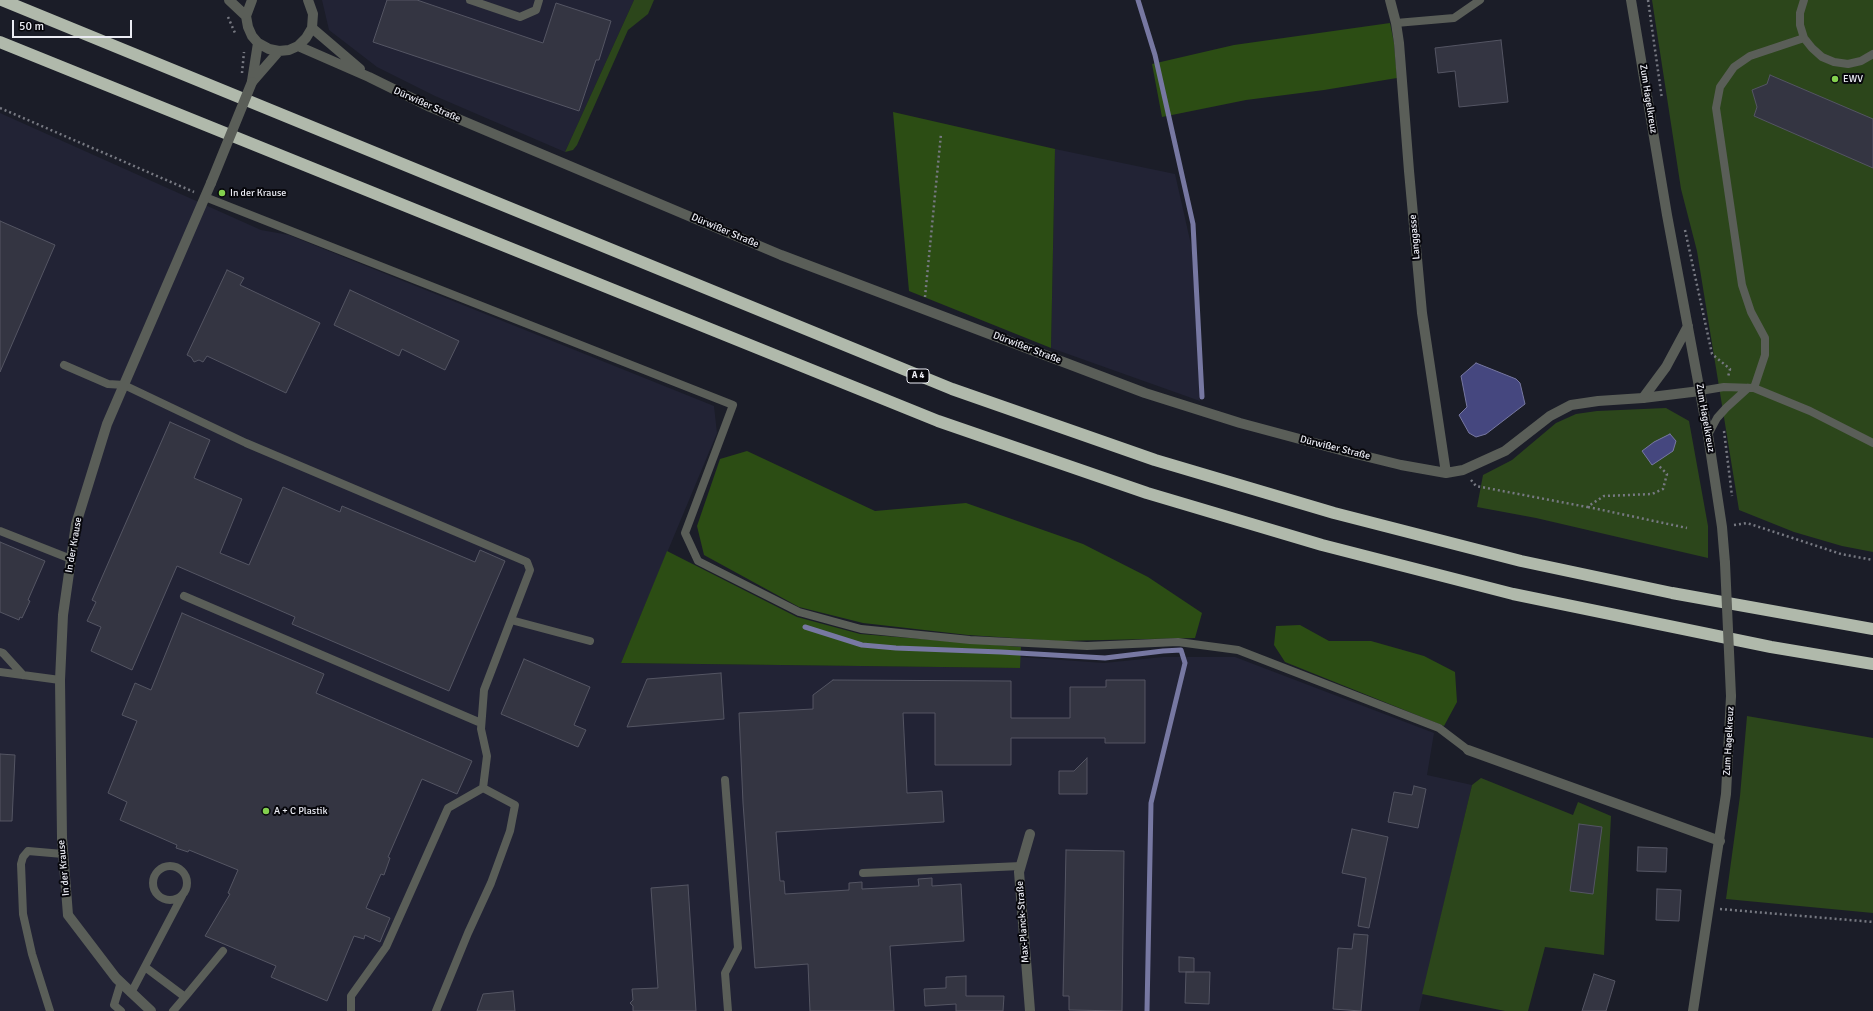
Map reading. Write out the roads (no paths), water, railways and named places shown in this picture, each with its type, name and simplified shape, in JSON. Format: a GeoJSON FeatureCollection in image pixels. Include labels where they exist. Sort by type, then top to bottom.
{"type":"FeatureCollection","features":[{"type":"Feature","properties":{"kind":"highway","name":"A 4"},"geometry":{"type":"LineString","coordinates":[[2,0],[952,389],[1154,460],[1334,513],[1521,561],[1672,593],[1873,629]]}},
{"type":"Feature","properties":{"kind":"highway"},"geometry":{"type":"LineString","coordinates":[[0,42],[938,421],[1140,491],[1322,545],[1513,594],[1771,647],[1873,664]]}},
{"type":"Feature","properties":{"kind":"street"},"geometry":{"type":"LineString","coordinates":[[229,0],[246,16]]}},
{"type":"Feature","properties":{"kind":"street"},"geometry":{"type":"LineString","coordinates":[[252,0],[246,16],[248,27],[258,43],[268,49],[279,51],[289,50],[298,46],[306,38],[312,28],[313,14],[308,0]]}},
{"type":"Feature","properties":{"kind":"street","name":"Langgasse"},"geometry":{"type":"LineString","coordinates":[[1390,0],[1396,23],[1422,314],[1446,473]]}},
{"type":"Feature","properties":{"kind":"street","name":"Zum Hagelkreuz"},"geometry":{"type":"LineString","coordinates":[[1631,0],[1667,216],[1708,435],[1722,527],[1725,563],[1731,696],[1726,794],[1710,908],[1693,1011]]}},
{"type":"Feature","properties":{"kind":"street","name":"Dürwißer Straße"},"geometry":{"type":"LineString","coordinates":[[312,28],[369,77]]}},
{"type":"Feature","properties":{"kind":"street","name":"In der Krause"},"geometry":{"type":"LineString","coordinates":[[151,1011],[120,982],[68,915],[63,854],[60,680],[63,615],[76,524],[107,424],[211,183],[252,82],[258,43]]}},
{"type":"Feature","properties":{"kind":"street","name":"Dürwißer Straße"},"geometry":{"type":"LineString","coordinates":[[298,46],[369,77],[430,107],[774,252],[1145,393],[1240,423],[1401,465],[1446,473],[1463,470],[1504,451],[1550,416],[1571,405],[1598,401],[1643,398],[1700,390]]}},
{"type":"Feature","properties":{"kind":"street","name":"In der Krause"},"geometry":{"type":"LineString","coordinates":[[252,82],[279,51]]}},
{"type":"Feature","properties":{"kind":"street"},"geometry":{"type":"LineString","coordinates":[[1643,398],[1666,367],[1688,326]]}},
{"type":"Feature","properties":{"kind":"street"},"geometry":{"type":"LineString","coordinates":[[1468,750],[1720,841]]}},
{"type":"Feature","properties":{"kind":"street","name":"Max-Planck-Straße"},"geometry":{"type":"LineString","coordinates":[[1030,834],[1019,872],[1030,1011]]}},
{"type":"Feature","properties":{"kind":"lane"},"geometry":{"type":"LineString","coordinates":[[470,0],[520,18],[536,10],[539,0]]}},
{"type":"Feature","properties":{"kind":"lane"},"geometry":{"type":"LineString","coordinates":[[1396,23],[1454,18],[1480,0]]}},
{"type":"Feature","properties":{"kind":"lane"},"geometry":{"type":"LineString","coordinates":[[1804,0],[1800,19],[1804,38],[1822,57],[1834,62],[1848,64],[1861,61],[1873,54]]}},
{"type":"Feature","properties":{"kind":"lane"},"geometry":{"type":"LineString","coordinates":[[1708,435],[1717,418],[1751,388],[1765,355],[1765,338],[1751,312],[1742,285],[1716,108],[1720,87],[1734,67],[1750,56],[1804,38]]}},
{"type":"Feature","properties":{"kind":"lane"},"geometry":{"type":"LineString","coordinates":[[205,197],[733,405],[685,533],[698,561],[799,612],[861,629],[970,640],[1087,646],[1178,642],[1238,650],[1439,728],[1468,750]]}},
{"type":"Feature","properties":{"kind":"lane"},"geometry":{"type":"LineString","coordinates":[[64,365],[108,384],[124,385],[246,443],[527,562],[530,570],[484,690],[481,729],[487,756],[483,788]]}},
{"type":"Feature","properties":{"kind":"lane"},"geometry":{"type":"LineString","coordinates":[[1700,390],[1724,387],[1751,388],[1810,411],[1873,443]]}},
{"type":"Feature","properties":{"kind":"lane"},"geometry":{"type":"LineString","coordinates":[[0,531],[71,559]]}},
{"type":"Feature","properties":{"kind":"lane"},"geometry":{"type":"LineString","coordinates":[[184,596],[481,723]]}},
{"type":"Feature","properties":{"kind":"lane"},"geometry":{"type":"LineString","coordinates":[[511,620],[590,641]]}},
{"type":"Feature","properties":{"kind":"lane"},"geometry":{"type":"LineString","coordinates":[[0,652],[3,653],[23,675]]}},
{"type":"Feature","properties":{"kind":"lane"},"geometry":{"type":"LineString","coordinates":[[0,672],[60,680]]}},
{"type":"Feature","properties":{"kind":"lane"},"geometry":{"type":"LineString","coordinates":[[725,780],[738,948],[725,973],[728,1011]]}},
{"type":"Feature","properties":{"kind":"lane"},"geometry":{"type":"LineString","coordinates":[[352,1011],[351,996],[386,946],[448,808],[483,788]]}},
{"type":"Feature","properties":{"kind":"lane"},"geometry":{"type":"LineString","coordinates":[[436,1011],[468,933],[491,883],[510,831],[515,805],[483,788]]}},
{"type":"Feature","properties":{"kind":"lane"},"geometry":{"type":"LineString","coordinates":[[50,1011],[32,954],[23,914],[21,864],[23,857],[28,851],[63,854]]}},
{"type":"Feature","properties":{"kind":"lane"},"geometry":{"type":"LineString","coordinates":[[131,993],[145,967],[182,896],[187,886],[185,874],[176,867],[165,866],[160,869],[153,878],[152,884],[156,894],[166,900],[171,901],[182,896]]}},
{"type":"Feature","properties":{"kind":"lane"},"geometry":{"type":"LineString","coordinates":[[863,873],[1021,866]]}},
{"type":"Feature","properties":{"kind":"lane"},"geometry":{"type":"LineString","coordinates":[[173,1011],[223,951]]}},
{"type":"Feature","properties":{"kind":"lane"},"geometry":{"type":"LineString","coordinates":[[145,967],[185,997]]}},
{"type":"Feature","properties":{"kind":"lane"},"geometry":{"type":"LineString","coordinates":[[120,982],[114,1005],[121,1011]]}},
{"type":"Feature","properties":{"kind":"water"},"geometry":{"type":"Polygon","coordinates":[[[1476,363],[1516,379],[1520,383],[1525,404],[1486,434],[1476,437],[1469,433],[1459,415],[1467,407],[1461,376],[1476,363]]]}},
{"type":"Feature","properties":{"kind":"water"},"geometry":{"type":"Polygon","coordinates":[[[1670,434],[1676,441],[1673,451],[1652,465],[1642,451],[1654,442],[1670,434]]]}},
{"type":"Feature","properties":{"kind":"waterway"},"geometry":{"type":"LineString","coordinates":[[1138,0],[1155,55],[1193,224],[1202,397]]}},
{"type":"Feature","properties":{"kind":"waterway"},"geometry":{"type":"LineString","coordinates":[[805,627],[862,645],[896,648],[1105,658],[1181,650],[1185,663],[1151,803],[1147,1011]]}},
{"type":"Feature","properties":{"kind":"place","name":"EWV"},"geometry":{"type":"Point","coordinates":[1835,79]}},
{"type":"Feature","properties":{"kind":"place","name":"In der Krause"},"geometry":{"type":"Point","coordinates":[222,193]}},
{"type":"Feature","properties":{"kind":"place","name":"A + C Plastik"},"geometry":{"type":"Point","coordinates":[266,811]}}]}
